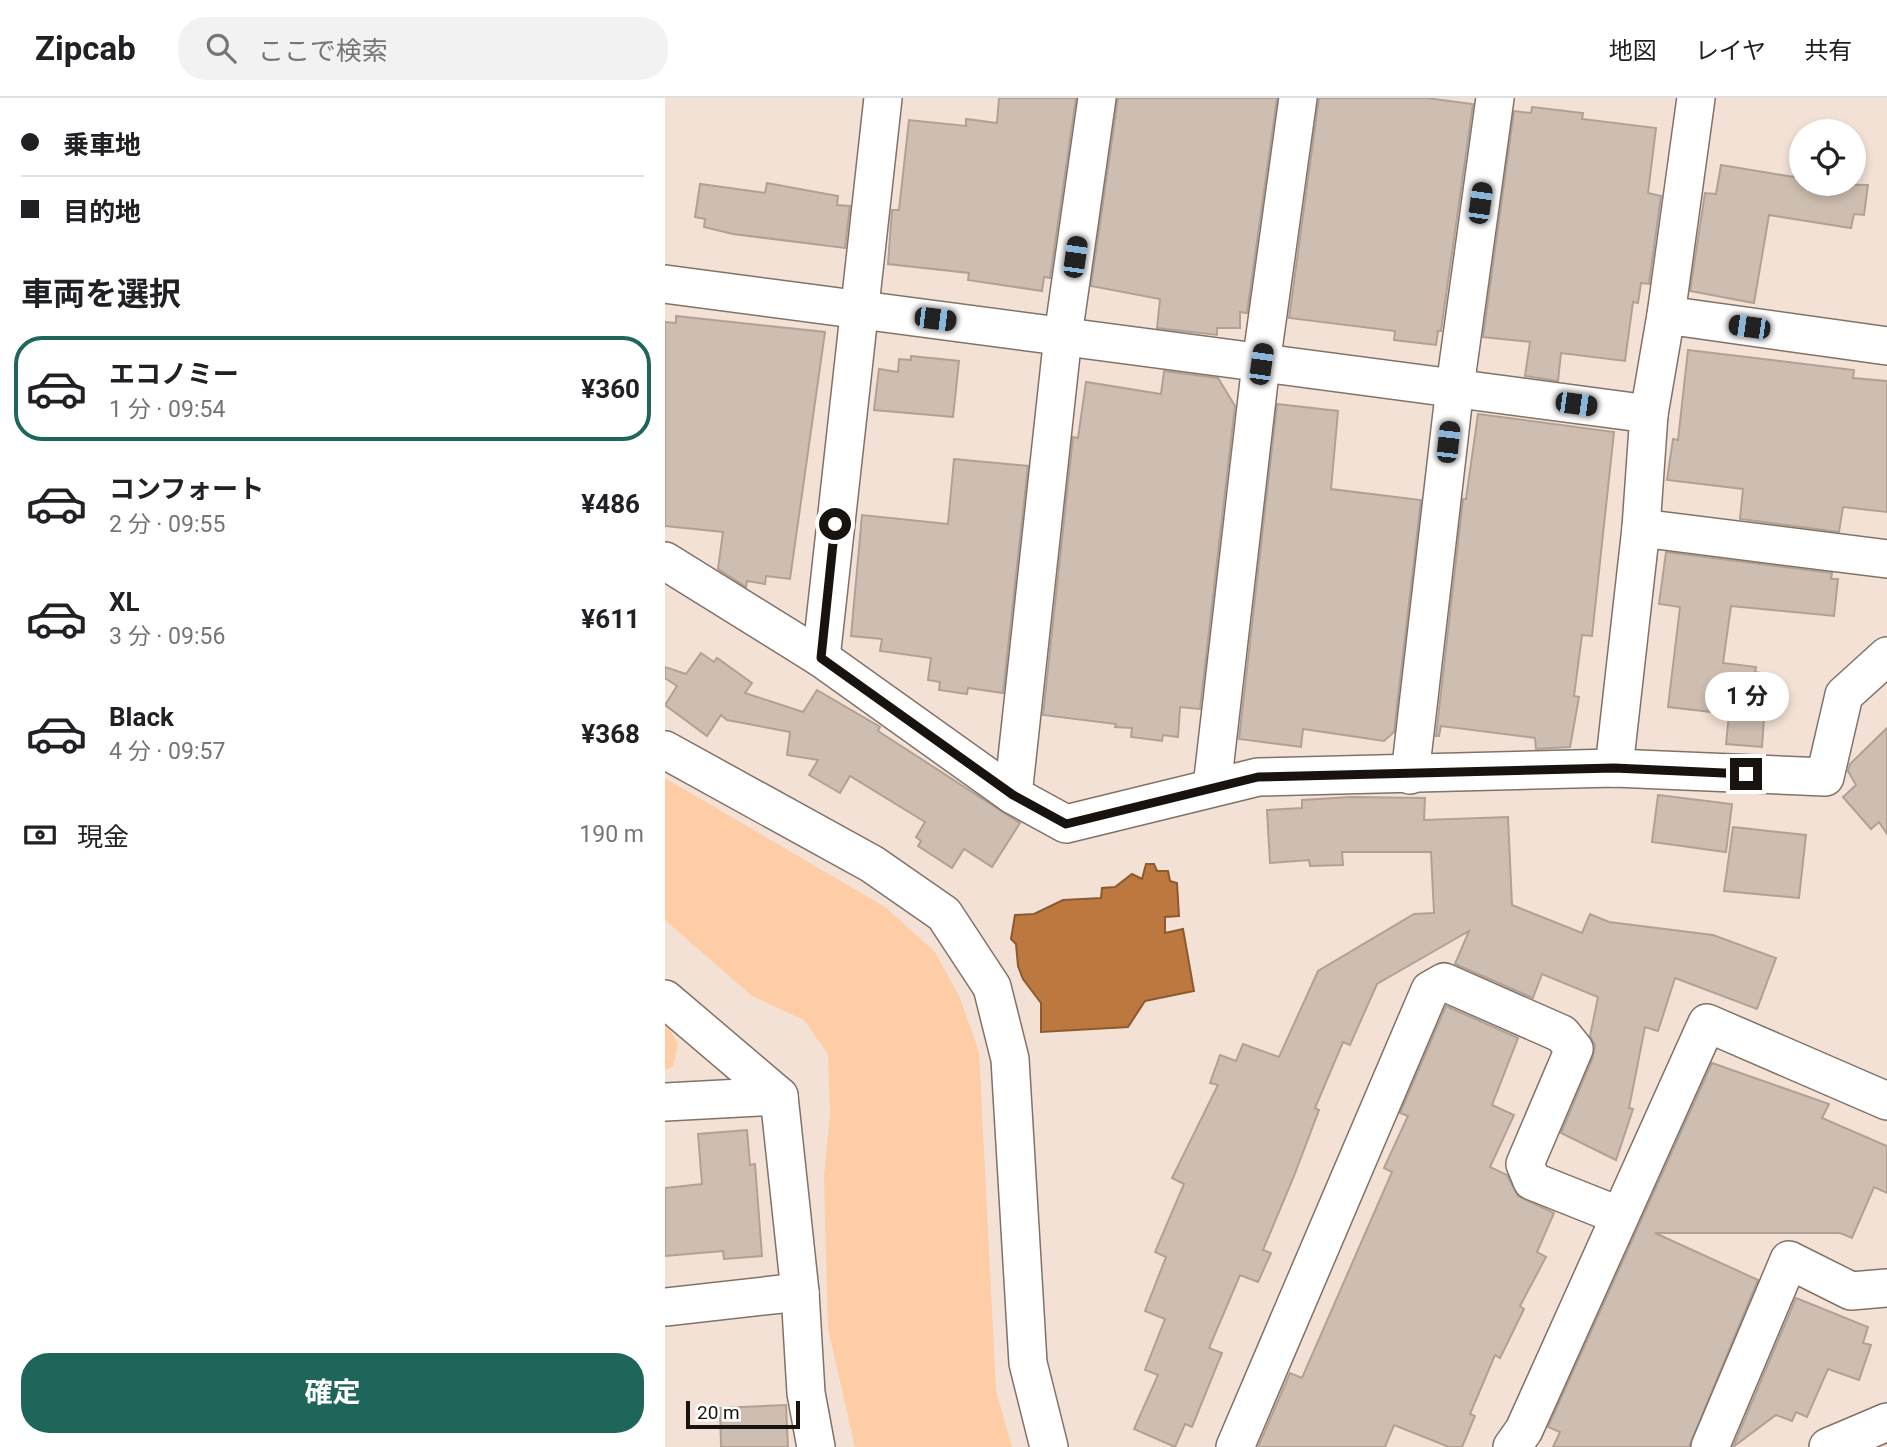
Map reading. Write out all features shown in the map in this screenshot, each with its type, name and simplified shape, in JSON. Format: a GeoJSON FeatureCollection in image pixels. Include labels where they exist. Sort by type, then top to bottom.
{"type":"FeatureCollection","features":[{"type":"Feature","properties":{"kind":"street"},"geometry":{"type":"LineString","coordinates":[[821,658],[857,309],[883,98]]}},
{"type":"Feature","properties":{"kind":"street"},"geometry":{"type":"LineString","coordinates":[[1013,795],[1063,336],[1097,98]]}},
{"type":"Feature","properties":{"kind":"street"},"geometry":{"type":"LineString","coordinates":[[1212,787],[1261,364],[1298,98]]}},
{"type":"Feature","properties":{"kind":"street"},"geometry":{"type":"LineString","coordinates":[[1410,775],[1455,387],[1495,98]]}},
{"type":"Feature","properties":{"kind":"street"},"geometry":{"type":"LineString","coordinates":[[1614,768],[1641,528],[1649,414],[1666,315],[1696,98]]}},
{"type":"Feature","properties":{"kind":"street"},"geometry":{"type":"LineString","coordinates":[[665,284],[1649,414]]}},
{"type":"Feature","properties":{"kind":"street"},"geometry":{"type":"LineString","coordinates":[[1666,315],[1887,346]]}},
{"type":"Feature","properties":{"kind":"street"},"geometry":{"type":"LineString","coordinates":[[1641,528],[1887,559]]}},
{"type":"Feature","properties":{"kind":"street"},"geometry":{"type":"LineString","coordinates":[[665,561],[821,658],[1013,795],[1066,824],[1258,777],[1614,768],[1825,777],[1844,695],[1887,656]]}},
{"type":"Feature","properties":{"kind":"street"},"geometry":{"type":"LineString","coordinates":[[665,750],[872,864],[944,914],[992,987],[1010,1059],[1028,1363],[1049,1447]]}},
{"type":"Feature","properties":{"kind":"street"},"geometry":{"type":"LineString","coordinates":[[1235,1447],[1430,989],[1444,982],[1562,1034],[1574,1049],[1525,1164],[1532,1181],[1620,1216]]}},
{"type":"Feature","properties":{"kind":"street"},"geometry":{"type":"LineString","coordinates":[[665,999],[779,1096],[800,1292],[806,1393],[816,1447]]}},
{"type":"Feature","properties":{"kind":"street"},"geometry":{"type":"LineString","coordinates":[[1513,1447],[1524,1430],[1707,1023],[1887,1101]]}},
{"type":"Feature","properties":{"kind":"street"},"geometry":{"type":"LineString","coordinates":[[665,1102],[779,1096]]}},
{"type":"Feature","properties":{"kind":"street"},"geometry":{"type":"LineString","coordinates":[[1710,1447],[1789,1260],[1851,1291],[1887,1288]]}},
{"type":"Feature","properties":{"kind":"street"},"geometry":{"type":"LineString","coordinates":[[665,1307],[800,1292]]}},
{"type":"Feature","properties":{"kind":"street"},"geometry":{"type":"LineString","coordinates":[[1829,1447],[1887,1422]]}},
{"type":"Feature","properties":{"kind":"shaded area"},"geometry":{"type":"Polygon","coordinates":[[[665,778],[885,907],[935,952],[959,996],[979,1052],[996,1391],[1012,1447],[855,1447],[828,1328],[824,1178],[830,1113],[828,1054],[804,1020],[752,996],[665,920],[665,778]]]}},
{"type":"Feature","properties":{"kind":"shaded area"},"geometry":{"type":"Polygon","coordinates":[[[1146,864],[1154,864],[1157,871],[1168,871],[1170,881],[1177,883],[1179,916],[1165,917],[1165,933],[1183,929],[1194,991],[1145,1001],[1128,1027],[1041,1032],[1041,1003],[1023,979],[1018,966],[1016,944],[1011,939],[1015,915],[1034,914],[1063,900],[1101,898],[1102,888],[1115,887],[1132,874],[1142,879],[1146,864]]]}},
{"type":"Feature","properties":{"kind":"shaded area"},"geometry":{"type":"Polygon","coordinates":[[[665,1022],[678,1044],[673,1067],[665,1070],[665,1022]]]}},
{"type":"Feature","properties":{"kind":"building"},"geometry":{"type":"Polygon","coordinates":[[[999,98],[1076,98],[1050,278],[1044,277],[1042,291],[968,280],[969,273],[888,264],[892,210],[899,210],[909,120],[966,126],[966,119],[997,123],[999,98]]]}},
{"type":"Feature","properties":{"kind":"building"},"geometry":{"type":"Polygon","coordinates":[[[1118,98],[1277,98],[1247,313],[1240,312],[1240,328],[1217,328],[1217,335],[1157,328],[1160,299],[1091,286],[1118,98]]]}},
{"type":"Feature","properties":{"kind":"building"},"geometry":{"type":"Polygon","coordinates":[[[1319,98],[1426,98],[1473,104],[1441,331],[1438,331],[1436,345],[1394,340],[1395,331],[1289,318],[1319,98]]]}},
{"type":"Feature","properties":{"kind":"building"},"geometry":{"type":"Polygon","coordinates":[[[1532,107],[1583,113],[1582,119],[1656,128],[1648,193],[1661,196],[1649,284],[1641,283],[1638,303],[1633,302],[1625,361],[1561,353],[1558,381],[1525,376],[1530,342],[1483,337],[1514,111],[1531,113],[1532,107]]]}},
{"type":"Feature","properties":{"kind":"building"},"geometry":{"type":"Polygon","coordinates":[[[1721,165],[1789,176],[1789,196],[1866,196],[1868,185],[1864,215],[1854,214],[1851,228],[1769,215],[1754,303],[1690,291],[1705,193],[1716,194],[1721,165]]]}},
{"type":"Feature","properties":{"kind":"building"},"geometry":{"type":"Polygon","coordinates":[[[767,183],[838,196],[837,205],[850,206],[845,248],[733,234],[704,227],[705,219],[695,217],[700,184],[765,193],[767,183]]]}},
{"type":"Feature","properties":{"kind":"building"},"geometry":{"type":"Polygon","coordinates":[[[676,316],[825,332],[790,579],[766,576],[765,584],[747,581],[746,587],[718,569],[723,532],[665,526],[665,322],[676,323],[676,316]]]}},
{"type":"Feature","properties":{"kind":"building"},"geometry":{"type":"Polygon","coordinates":[[[1688,350],[1854,370],[1853,378],[1887,381],[1887,512],[1843,507],[1839,532],[1740,519],[1743,489],[1667,480],[1673,439],[1678,440],[1688,350]]]}},
{"type":"Feature","properties":{"kind":"building"},"geometry":{"type":"Polygon","coordinates":[[[911,356],[959,361],[953,417],[874,410],[879,369],[898,372],[899,359],[911,360],[911,356]]]}},
{"type":"Feature","properties":{"kind":"building"},"geometry":{"type":"Polygon","coordinates":[[[1164,371],[1218,378],[1235,406],[1200,709],[1180,707],[1178,737],[1163,735],[1162,741],[1131,737],[1132,728],[1115,727],[1116,724],[1043,715],[1073,437],[1078,438],[1086,382],[1161,394],[1164,371]]]}},
{"type":"Feature","properties":{"kind":"building"},"geometry":{"type":"Polygon","coordinates":[[[1277,404],[1338,411],[1331,489],[1421,500],[1394,732],[1384,741],[1303,729],[1301,747],[1239,739],[1277,404]]]}},
{"type":"Feature","properties":{"kind":"building"},"geometry":{"type":"Polygon","coordinates":[[[1478,414],[1614,432],[1592,636],[1582,635],[1574,696],[1579,697],[1570,747],[1536,749],[1535,738],[1441,726],[1439,736],[1436,736],[1463,499],[1466,499],[1478,414]]]}},
{"type":"Feature","properties":{"kind":"building"},"geometry":{"type":"Polygon","coordinates":[[[954,459],[1028,466],[1003,693],[968,688],[967,694],[939,690],[940,682],[928,680],[931,658],[880,651],[882,639],[851,636],[862,515],[948,524],[954,459]]]}},
{"type":"Feature","properties":{"kind":"building"},"geometry":{"type":"Polygon","coordinates":[[[1666,552],[1832,573],[1831,579],[1838,579],[1834,616],[1731,606],[1723,663],[1756,667],[1755,672],[1767,674],[1762,747],[1726,744],[1729,714],[1668,707],[1680,607],[1659,604],[1666,552]]]}},
{"type":"Feature","properties":{"kind":"building"},"geometry":{"type":"Polygon","coordinates":[[[701,653],[714,662],[717,658],[752,683],[745,693],[803,712],[817,690],[880,727],[878,731],[1020,823],[992,867],[964,849],[952,868],[918,846],[921,841],[916,837],[925,822],[850,776],[840,793],[809,775],[818,760],[787,755],[790,732],[727,720],[721,715],[707,736],[665,705],[677,686],[665,678],[665,667],[686,674],[701,653]]]}},
{"type":"Feature","properties":{"kind":"building"},"geometry":{"type":"Polygon","coordinates":[[[1887,728],[1887,834],[1879,822],[1871,829],[1843,797],[1856,785],[1848,771],[1850,764],[1887,728]]]}},
{"type":"Feature","properties":{"kind":"building"},"geometry":{"type":"Polygon","coordinates":[[[1658,795],[1732,804],[1726,852],[1652,842],[1658,795]]]}},
{"type":"Feature","properties":{"kind":"building"},"geometry":{"type":"Polygon","coordinates":[[[1351,797],[1425,798],[1424,820],[1508,817],[1512,905],[1582,933],[1590,914],[1609,922],[1713,935],[1776,958],[1757,1009],[1675,978],[1658,1031],[1645,1027],[1629,1108],[1633,1109],[1616,1160],[1561,1133],[1593,1057],[1595,1045],[1590,1036],[1598,997],[1542,974],[1533,998],[1455,964],[1469,931],[1377,984],[1350,1045],[1343,1042],[1315,1108],[1319,1110],[1263,1250],[1271,1253],[1258,1282],[1240,1275],[1209,1348],[1222,1353],[1192,1427],[1185,1424],[1175,1447],[1134,1429],[1158,1375],[1145,1370],[1165,1319],[1145,1311],[1166,1257],[1155,1252],[1184,1184],[1172,1178],[1218,1085],[1210,1083],[1220,1055],[1236,1061],[1243,1044],[1279,1057],[1318,971],[1414,914],[1434,913],[1431,852],[1342,852],[1343,865],[1310,866],[1309,860],[1270,863],[1267,810],[1302,808],[1302,800],[1351,797]]]}},
{"type":"Feature","properties":{"kind":"building"},"geometry":{"type":"Polygon","coordinates":[[[1733,827],[1806,835],[1799,898],[1724,891],[1733,827]]]}},
{"type":"Feature","properties":{"kind":"building"},"geometry":{"type":"Polygon","coordinates":[[[1446,1006],[1518,1038],[1492,1105],[1514,1115],[1490,1167],[1507,1175],[1518,1196],[1554,1213],[1537,1252],[1546,1257],[1520,1306],[1524,1309],[1500,1358],[1495,1355],[1470,1414],[1475,1416],[1462,1447],[1449,1447],[1394,1425],[1385,1447],[1258,1447],[1290,1373],[1302,1378],[1392,1172],[1384,1168],[1408,1116],[1400,1113],[1446,1006]]]}},
{"type":"Feature","properties":{"kind":"building"},"geometry":{"type":"Polygon","coordinates":[[[1712,1063],[1829,1104],[1822,1118],[1887,1146],[1887,1193],[1874,1187],[1852,1238],[1840,1233],[1655,1233],[1758,1280],[1689,1447],[1553,1447],[1560,1432],[1548,1427],[1712,1063]]]}},
{"type":"Feature","properties":{"kind":"building"},"geometry":{"type":"Polygon","coordinates":[[[747,1130],[750,1165],[755,1164],[762,1256],[724,1259],[723,1251],[665,1256],[665,1188],[702,1184],[698,1134],[747,1130]]]}},
{"type":"Feature","properties":{"kind":"building"},"geometry":{"type":"Polygon","coordinates":[[[1796,1298],[1868,1327],[1863,1343],[1871,1345],[1859,1380],[1828,1369],[1807,1417],[1796,1412],[1792,1421],[1776,1415],[1733,1447],[1796,1298]]]}},
{"type":"Feature","properties":{"kind":"building"},"geometry":{"type":"Polygon","coordinates":[[[786,1405],[788,1447],[721,1447],[720,1408],[786,1405]]]}},
{"type":"Feature","properties":{"kind":"route"},"geometry":{"type":"LineString","coordinates":[[835,524],[821,658],[1013,795],[1066,824],[1258,777],[1614,768],[1746,774]]}}]}
